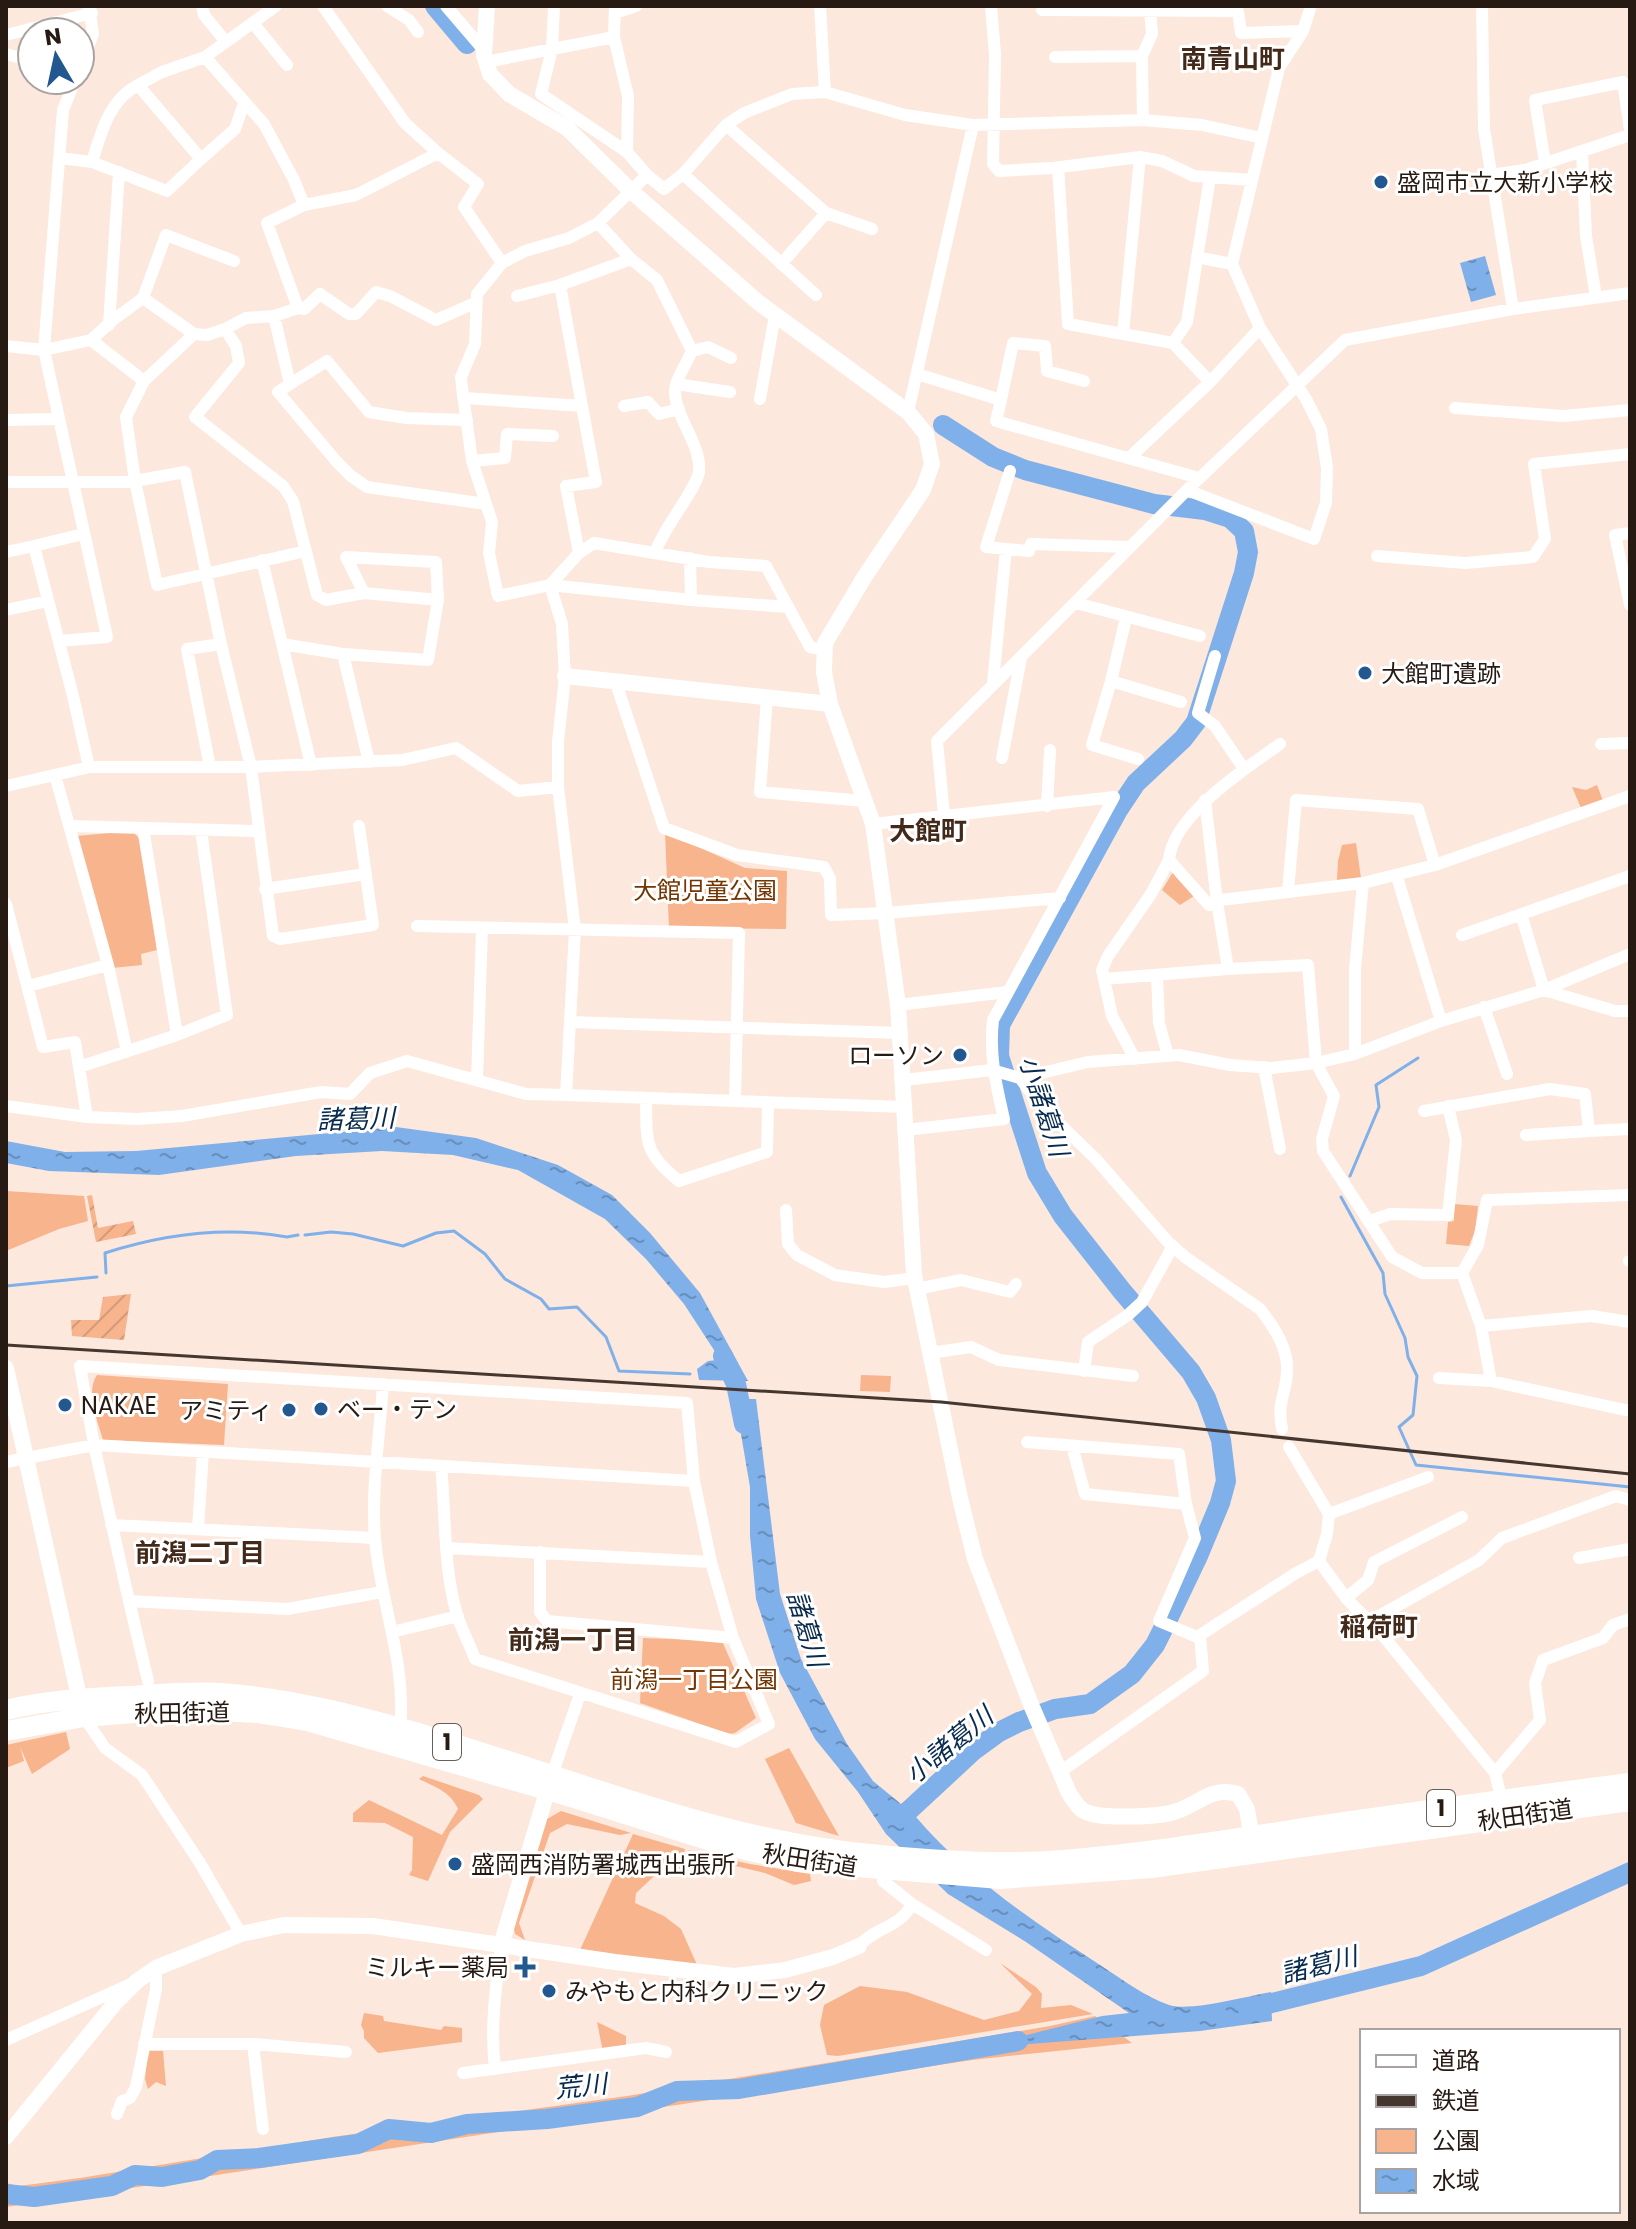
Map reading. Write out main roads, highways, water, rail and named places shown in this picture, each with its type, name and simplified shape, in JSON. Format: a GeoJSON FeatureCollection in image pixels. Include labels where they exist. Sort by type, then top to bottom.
{"type":"FeatureCollection","features":[{"type":"Feature","properties":{"kind":"main road","name":"秋田街道"},"geometry":{"type":"LineString","coordinates":[[6,1731],[82,1708],[219,1693],[315,1706],[400,1728],[549,1783]]}},
{"type":"Feature","properties":{"kind":"main road","name":"秋田街道"},"geometry":{"type":"LineString","coordinates":[[6,1710],[183,1709],[257,1713],[307,1721],[709,1824],[880,1863],[1000,1879],[1152,1868],[1253,1845]]}},
{"type":"Feature","properties":{"kind":"main road","name":"秋田街道"},"geometry":{"type":"LineString","coordinates":[[880,1863],[1059,1861],[1253,1845],[1503,1808],[1630,1783]]}},
{"type":"Feature","properties":{"kind":"main road","name":"秋田街道"},"geometry":{"type":"LineString","coordinates":[[1503,1808],[1630,1801]]}},
{"type":"Feature","properties":{"kind":"water"},"geometry":{"type":"Polygon","coordinates":[[[1485,256],[1496,295],[1471,302],[1460,263],[1485,256]]]}},
{"type":"Feature","properties":{"kind":"water"},"geometry":{"type":"Polygon","coordinates":[[[396,1127],[476,1138],[558,1165],[612,1195],[650,1233],[700,1293],[748,1381],[699,1380],[697,1369],[708,1361],[717,1360],[714,1350],[684,1304],[646,1259],[605,1219],[518,1170],[453,1155],[382,1151],[296,1156],[159,1175],[49,1171],[6,1163],[6,1141],[65,1152],[136,1151],[396,1127]]]}},
{"type":"Feature","properties":{"kind":"water"},"geometry":{"type":"Polygon","coordinates":[[[735,1399],[756,1399],[780,1594],[801,1659],[847,1744],[873,1781],[901,1804],[916,1793],[926,1803],[916,1817],[957,1860],[1026,1915],[1142,1993],[1178,2007],[1271,1992],[1272,2021],[1200,2031],[975,2048],[1102,2016],[1129,2013],[1026,1942],[948,1894],[886,1834],[858,1792],[815,1739],[780,1673],[756,1599],[750,1536],[750,1487],[735,1399]]]}},
{"type":"Feature","properties":{"kind":"waterway","name":"小諸葛川"},"geometry":{"type":"LineString","coordinates":[[435,6],[467,44]]}},
{"type":"Feature","properties":{"kind":"waterway","name":"小諸葛川"},"geometry":{"type":"LineString","coordinates":[[904,1815],[973,1751],[999,1732],[1055,1709],[1090,1704],[1132,1674],[1155,1645],[1166,1623],[1198,1556],[1226,1481],[1221,1440],[1206,1398],[1191,1372],[1063,1216],[1037,1173],[999,1056],[1000,1025],[1118,810],[1136,783],[1183,739],[1196,722],[1244,573],[1248,552],[1244,531],[1230,518],[1205,510],[1154,504],[1025,470],[993,457],[943,425]]}},
{"type":"Feature","properties":{"kind":"waterway"},"geometry":{"type":"LineString","coordinates":[[1350,1176],[1379,1107],[1376,1085],[1418,1058]]}},
{"type":"Feature","properties":{"kind":"waterway"},"geometry":{"type":"LineString","coordinates":[[1341,1197],[1383,1273],[1385,1294],[1405,1338],[1408,1357],[1417,1376],[1413,1415],[1399,1427],[1416,1465],[1630,1487]]}},
{"type":"Feature","properties":{"kind":"waterway"},"geometry":{"type":"LineString","coordinates":[[305,1235],[331,1232],[353,1234],[403,1246],[436,1233],[454,1231],[485,1254],[505,1279],[541,1299],[549,1309],[577,1307],[606,1337],[619,1371],[690,1374]]}},
{"type":"Feature","properties":{"kind":"waterway"},"geometry":{"type":"LineString","coordinates":[[106,1273],[105,1253],[150,1241],[218,1232],[287,1237],[298,1235]]}},
{"type":"Feature","properties":{"kind":"waterway"},"geometry":{"type":"LineString","coordinates":[[6,1286],[97,1277]]}},
{"type":"Feature","properties":{"kind":"waterway","name":"諸葛川"},"geometry":{"type":"LineString","coordinates":[[723,1356],[736,1384],[744,1424]]}},
{"type":"Feature","properties":{"kind":"waterway","name":"諸葛川"},"geometry":{"type":"LineString","coordinates":[[1248,2009],[1421,1966],[1630,1872]]}},
{"type":"Feature","properties":{"kind":"waterway","name":"荒川"},"geometry":{"type":"LineString","coordinates":[[6,2194],[34,2197],[112,2186],[135,2175],[162,2177],[200,2170],[217,2160],[259,2158],[358,2144],[389,2129],[431,2133],[467,2124],[547,2119],[637,2107],[677,2091],[739,2089],[1018,2041]]}},
{"type":"Feature","properties":{"kind":"railway"},"geometry":{"type":"LineString","coordinates":[[6,1345],[941,1402],[1630,1474]]}},
{"type":"Feature","properties":{"kind":"place","name":"盛岡市立大新小学校"},"geometry":{"type":"Point","coordinates":[1381,182]}},
{"type":"Feature","properties":{"kind":"place","name":"大館町遺跡"},"geometry":{"type":"Point","coordinates":[1365,673]}},
{"type":"Feature","properties":{"kind":"place","name":"ローソン"},"geometry":{"type":"Point","coordinates":[960,1055]}},
{"type":"Feature","properties":{"kind":"place","name":"NAKAE"},"geometry":{"type":"Point","coordinates":[65,1405]}},
{"type":"Feature","properties":{"kind":"place","name":"ベー・テン"},"geometry":{"type":"Point","coordinates":[321,1409]}},
{"type":"Feature","properties":{"kind":"place","name":"アミティ"},"geometry":{"type":"Point","coordinates":[289,1410]}},
{"type":"Feature","properties":{"kind":"place","name":"盛岡西消防署城西出張所"},"geometry":{"type":"Point","coordinates":[455,1864]}},
{"type":"Feature","properties":{"kind":"place","name":"ミルキー薬局"},"geometry":{"type":"Point","coordinates":[525,1967]}},
{"type":"Feature","properties":{"kind":"place","name":"みやもと内科クリニック"},"geometry":{"type":"Point","coordinates":[549,1991]}},
{"type":"Feature","properties":{"kind":"district","name":"南青山町"},"geometry":{"type":"Point","coordinates":[1233,59]}},
{"type":"Feature","properties":{"kind":"district","name":"大館町"},"geometry":{"type":"Point","coordinates":[928,831]}},
{"type":"Feature","properties":{"kind":"district","name":"前潟二丁目"},"geometry":{"type":"Point","coordinates":[200,1553]}},
{"type":"Feature","properties":{"kind":"district","name":"稲荷町"},"geometry":{"type":"Point","coordinates":[1379,1627]}},
{"type":"Feature","properties":{"kind":"district","name":"前潟一丁目"},"geometry":{"type":"Point","coordinates":[573,1640]}},
{"type":"Feature","properties":{"kind":"park label","name":"大館児童公園"},"geometry":{"type":"Point","coordinates":[705,890]}},
{"type":"Feature","properties":{"kind":"park label","name":"前潟一丁目公園"},"geometry":{"type":"Point","coordinates":[694,1679]}}]}
